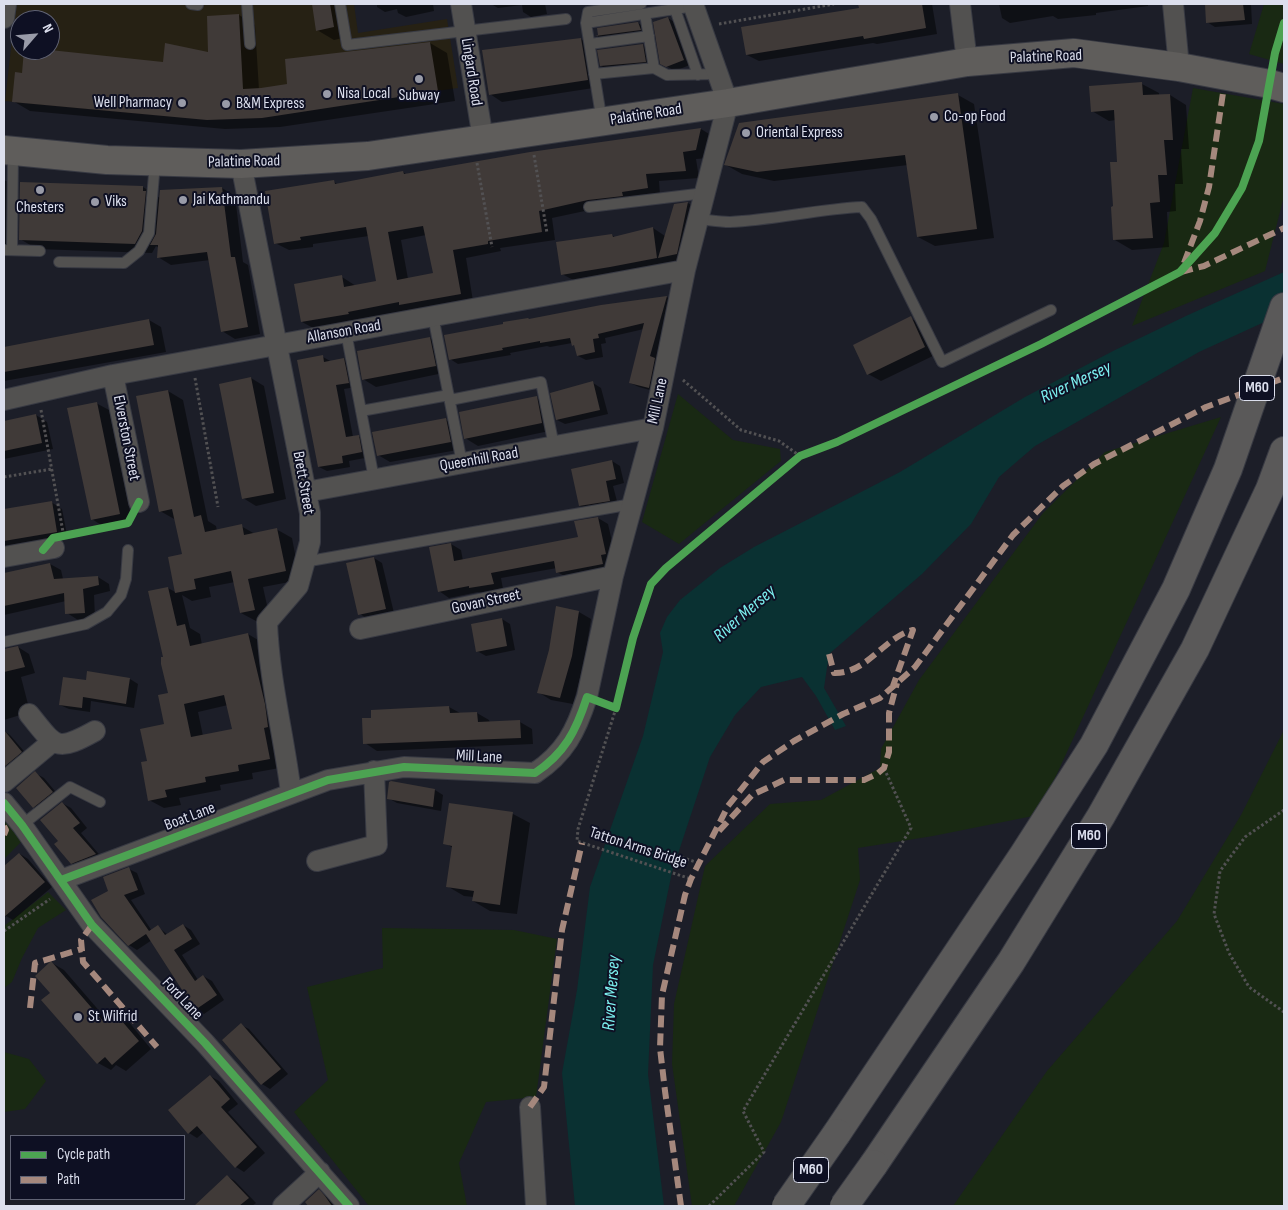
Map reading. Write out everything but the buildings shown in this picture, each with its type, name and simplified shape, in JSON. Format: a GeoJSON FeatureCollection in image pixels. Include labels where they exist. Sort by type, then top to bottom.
{"type":"FeatureCollection","features":[{"type":"Feature","properties":{"kind":"highway","name":"M60"},"geometry":{"type":"LineString","coordinates":[[786,1206],[1024,854],[1094,746],[1176,589],[1228,469],[1284,307]]}},
{"type":"Feature","properties":{"kind":"highway","name":"M60"},"geometry":{"type":"LineString","coordinates":[[844,1206],[1011,962],[1101,816],[1194,649],[1270,489],[1284,451]]}},
{"type":"Feature","properties":{"kind":"main road","name":"Palatine Road"},"geometry":{"type":"LineString","coordinates":[[8,150],[107,160],[241,164],[368,156],[728,103],[967,62],[1074,53],[1179,67],[1284,88]]}},
{"type":"Feature","properties":{"kind":"street"},"geometry":{"type":"LineString","coordinates":[[4,18],[6,4]]}},
{"type":"Feature","properties":{"kind":"street","name":"Lingard Road"},"geometry":{"type":"LineString","coordinates":[[461,4],[478,140]]}},
{"type":"Feature","properties":{"kind":"street"},"geometry":{"type":"LineString","coordinates":[[960,4],[967,62]]}},
{"type":"Feature","properties":{"kind":"street"},"geometry":{"type":"LineString","coordinates":[[1172,4],[1179,67]]}},
{"type":"Feature","properties":{"kind":"street"},"geometry":{"type":"LineString","coordinates":[[682,7],[701,27],[708,75],[728,103]]}},
{"type":"Feature","properties":{"kind":"street","name":"Mill Lane"},"geometry":{"type":"LineString","coordinates":[[328,780],[404,767],[534,773],[550,763],[570,739],[582,711],[600,640],[613,576],[653,428],[685,270],[728,103]]}},
{"type":"Feature","properties":{"kind":"street","name":"Brett Street"},"geometry":{"type":"LineString","coordinates":[[241,164],[310,513],[310,542],[298,586],[267,622],[268,652],[287,756],[291,793]]}},
{"type":"Feature","properties":{"kind":"street","name":"Allanson Road"},"geometry":{"type":"LineString","coordinates":[[4,400],[113,375],[685,270]]}},
{"type":"Feature","properties":{"kind":"street","name":"Elverston Street"},"geometry":{"type":"LineString","coordinates":[[113,375],[138,502]]}},
{"type":"Feature","properties":{"kind":"street","name":"Queenhill Road"},"geometry":{"type":"LineString","coordinates":[[306,492],[653,428]]}},
{"type":"Feature","properties":{"kind":"street"},"geometry":{"type":"LineString","coordinates":[[4,558],[54,544]]}},
{"type":"Feature","properties":{"kind":"street","name":"Govan Street"},"geometry":{"type":"LineString","coordinates":[[360,628],[613,576]]}},
{"type":"Feature","properties":{"kind":"street"},"geometry":{"type":"LineString","coordinates":[[29,714],[52,742],[66,745],[95,732]]}},
{"type":"Feature","properties":{"kind":"street"},"geometry":{"type":"LineString","coordinates":[[4,782],[52,742]]}},
{"type":"Feature","properties":{"kind":"street"},"geometry":{"type":"LineString","coordinates":[[317,861],[377,845],[374,771]]}},
{"type":"Feature","properties":{"kind":"street","name":"Boat Lane"},"geometry":{"type":"LineString","coordinates":[[64,884],[328,780]]}},
{"type":"Feature","properties":{"kind":"street","name":"Ford Lane"},"geometry":{"type":"LineString","coordinates":[[4,803],[22,825],[92,925],[205,1043],[349,1206]]}},
{"type":"Feature","properties":{"kind":"street"},"geometry":{"type":"LineString","coordinates":[[530,1107],[536,1206]]}},
{"type":"Feature","properties":{"kind":"street"},"geometry":{"type":"LineString","coordinates":[[283,1206],[320,1172]]}},
{"type":"Feature","properties":{"kind":"lane"},"geometry":{"type":"LineString","coordinates":[[247,4],[250,44]]}},
{"type":"Feature","properties":{"kind":"lane"},"geometry":{"type":"LineString","coordinates":[[340,4],[347,46],[566,19]]}},
{"type":"Feature","properties":{"kind":"lane"},"geometry":{"type":"LineString","coordinates":[[654,4],[682,7]]}},
{"type":"Feature","properties":{"kind":"lane"},"geometry":{"type":"LineString","coordinates":[[602,122],[586,23],[643,9],[682,7]]}},
{"type":"Feature","properties":{"kind":"lane"},"geometry":{"type":"LineString","coordinates":[[594,74],[654,68],[667,75],[708,75],[682,7]]}},
{"type":"Feature","properties":{"kind":"lane"},"geometry":{"type":"LineString","coordinates":[[643,9],[654,68]]}},
{"type":"Feature","properties":{"kind":"lane"},"geometry":{"type":"LineString","coordinates":[[590,44],[649,36]]}},
{"type":"Feature","properties":{"kind":"lane"},"geometry":{"type":"LineString","coordinates":[[8,150],[8,250],[40,251]]}},
{"type":"Feature","properties":{"kind":"lane"},"geometry":{"type":"LineString","coordinates":[[59,262],[124,263],[139,251],[149,232],[155,162]]}},
{"type":"Feature","properties":{"kind":"lane"},"geometry":{"type":"LineString","coordinates":[[589,207],[705,193]]}},
{"type":"Feature","properties":{"kind":"lane"},"geometry":{"type":"LineString","coordinates":[[698,219],[727,222],[862,207],[871,219],[942,362],[1051,310]]}},
{"type":"Feature","properties":{"kind":"lane"},"geometry":{"type":"LineString","coordinates":[[433,316],[462,463]]}},
{"type":"Feature","properties":{"kind":"lane"},"geometry":{"type":"LineString","coordinates":[[346,332],[374,480]]}},
{"type":"Feature","properties":{"kind":"lane"},"geometry":{"type":"LineString","coordinates":[[361,410],[541,382],[554,446]]}},
{"type":"Feature","properties":{"kind":"lane"},"geometry":{"type":"LineString","coordinates":[[304,562],[632,504]]}},
{"type":"Feature","properties":{"kind":"lane"},"geometry":{"type":"LineString","coordinates":[[4,642],[86,624],[107,612],[121,595],[126,579],[128,550]]}},
{"type":"Feature","properties":{"kind":"lane"},"geometry":{"type":"LineString","coordinates":[[22,825],[70,787],[100,802]]}},
{"type":"Feature","properties":{"kind":"path"},"geometry":{"type":"LineString","coordinates":[[701,27],[834,4]]}},
{"type":"Feature","properties":{"kind":"path"},"geometry":{"type":"LineString","coordinates":[[530,132],[547,233]]}},
{"type":"Feature","properties":{"kind":"path"},"geometry":{"type":"LineString","coordinates":[[478,140],[492,247]]}},
{"type":"Feature","properties":{"kind":"path"},"geometry":{"type":"LineString","coordinates":[[192,360],[218,508]]}},
{"type":"Feature","properties":{"kind":"path"},"geometry":{"type":"LineString","coordinates":[[666,364],[741,430],[779,441],[800,456]]}},
{"type":"Feature","properties":{"kind":"path"},"geometry":{"type":"LineString","coordinates":[[38,392],[52,468],[54,544],[73,534]]}},
{"type":"Feature","properties":{"kind":"path"},"geometry":{"type":"LineString","coordinates":[[4,477],[52,468]]}},
{"type":"Feature","properties":{"kind":"path"},"geometry":{"type":"LineString","coordinates":[[709,1206],[764,1152],[743,1111],[911,828],[884,768]]}},
{"type":"Feature","properties":{"kind":"path"},"geometry":{"type":"LineString","coordinates":[[1284,810],[1245,837],[1220,871],[1214,914],[1229,953],[1250,987],[1284,1012]]}},
{"type":"Feature","properties":{"kind":"path"},"geometry":{"type":"LineString","coordinates":[[677,856],[699,863]]}},
{"type":"Feature","properties":{"kind":"path"},"geometry":{"type":"LineString","coordinates":[[4,932],[64,884]]}},
{"type":"Feature","properties":{"kind":"shaded area"},"geometry":{"type":"Polygon","coordinates":[[[16,4],[354,4],[358,33],[447,19],[458,88],[353,102],[145,114],[5,101],[10,57],[10,60],[60,60],[60,10],[15,10],[16,4]]]}},
{"type":"Feature","properties":{"kind":"shaded area"},"geometry":{"type":"Polygon","coordinates":[[[1264,4],[1284,4],[1284,64],[1249,54],[1264,4]]]}},
{"type":"Feature","properties":{"kind":"shaded area"},"geometry":{"type":"Polygon","coordinates":[[[1193,88],[1284,104],[1284,196],[1265,271],[1132,326],[1164,243],[1193,88]]]}},
{"type":"Feature","properties":{"kind":"shaded area"},"geometry":{"type":"Polygon","coordinates":[[[678,394],[733,440],[780,449],[781,461],[679,544],[642,522],[678,394]]]}},
{"type":"Feature","properties":{"kind":"shaded area"},"geometry":{"type":"Polygon","coordinates":[[[1221,417],[1038,815],[933,836],[858,848],[860,880],[781,1122],[734,1206],[692,1206],[672,1064],[674,1004],[705,866],[770,804],[821,800],[880,768],[881,749],[919,680],[1043,513],[1105,452],[1221,417]]]}},
{"type":"Feature","properties":{"kind":"shaded area"},"geometry":{"type":"Polygon","coordinates":[[[1284,730],[1284,1206],[953,1206],[1047,1071],[1177,921],[1241,815],[1284,730]]]}},
{"type":"Feature","properties":{"kind":"shaded area"},"geometry":{"type":"Polygon","coordinates":[[[4,817],[22,841],[4,859],[4,817]]]}},
{"type":"Feature","properties":{"kind":"shaded area"},"geometry":{"type":"Polygon","coordinates":[[[48,892],[66,910],[38,928],[12,982],[4,988],[4,926],[48,892]]]}},
{"type":"Feature","properties":{"kind":"shaded area"},"geometry":{"type":"Polygon","coordinates":[[[382,928],[514,930],[557,939],[536,1097],[486,1102],[459,1163],[467,1206],[369,1206],[294,1112],[328,1080],[307,987],[383,968],[382,928]]]}},
{"type":"Feature","properties":{"kind":"shaded area"},"geometry":{"type":"Polygon","coordinates":[[[4,1052],[29,1059],[46,1081],[25,1109],[4,1112],[4,1052]]]}},
{"type":"Feature","properties":{"kind":"water","name":"River Mersey"},"geometry":{"type":"Polygon","coordinates":[[[1284,272],[1284,313],[1199,352],[1035,446],[999,477],[971,524],[922,574],[829,654],[824,688],[846,726],[835,730],[816,696],[802,677],[761,687],[735,715],[710,757],[672,872],[653,965],[648,1074],[664,1206],[575,1206],[562,1073],[577,990],[590,887],[643,736],[663,652],[660,633],[667,617],[680,600],[720,568],[754,547],[900,472],[1025,397],[1115,350],[1284,272]]]}},
{"type":"Feature","properties":{"kind":"marked path"},"geometry":{"type":"LineString","coordinates":[[1184,263],[1200,221],[1209,187],[1223,93]]}},
{"type":"Feature","properties":{"kind":"marked path"},"geometry":{"type":"LineString","coordinates":[[1181,272],[1204,266],[1284,228]]}},
{"type":"Feature","properties":{"kind":"marked path"},"geometry":{"type":"LineString","coordinates":[[681,1206],[660,1048],[662,995],[685,895],[691,879],[728,806],[763,762],[794,741],[843,714],[880,698],[915,667],[1013,535],[1063,486],[1094,464],[1206,407],[1284,378]]}},
{"type":"Feature","properties":{"kind":"marked path"},"geometry":{"type":"LineString","coordinates":[[829,654],[834,673],[846,672],[866,662],[893,640],[913,630],[893,686]]}},
{"type":"Feature","properties":{"kind":"marked path"},"geometry":{"type":"LineString","coordinates":[[719,831],[752,795],[784,780],[864,780],[877,774],[884,768],[889,752],[889,713],[897,683]]}},
{"type":"Feature","properties":{"kind":"marked path"},"geometry":{"type":"LineString","coordinates":[[4,826],[6,830],[4,835]]}},
{"type":"Feature","properties":{"kind":"marked path"},"geometry":{"type":"LineString","coordinates":[[530,1107],[544,1087],[562,930],[582,843]]}},
{"type":"Feature","properties":{"kind":"marked path"},"geometry":{"type":"LineString","coordinates":[[92,925],[81,940],[83,962],[157,1047]]}},
{"type":"Feature","properties":{"kind":"marked path"},"geometry":{"type":"LineString","coordinates":[[30,1008],[35,963],[82,949]]}},
{"type":"Feature","properties":{"kind":"cycle path"},"geometry":{"type":"LineString","coordinates":[[61,880],[328,780],[404,767],[535,773],[562,749],[574,731],[587,697],[616,708],[633,638],[651,584],[666,568],[800,456],[837,442],[1041,344],[1180,272],[1215,233],[1242,188],[1259,141],[1275,53],[1284,23]]}},
{"type":"Feature","properties":{"kind":"cycle path"},"geometry":{"type":"LineString","coordinates":[[43,550],[53,538],[128,523],[139,502]]}},
{"type":"Feature","properties":{"kind":"cycle path"},"geometry":{"type":"LineString","coordinates":[[4,803],[22,825],[92,925],[205,1043],[349,1206]]}},
{"type":"Feature","properties":{"kind":"place","name":"Subway"},"geometry":{"type":"Point","coordinates":[419,79]}},
{"type":"Feature","properties":{"kind":"place","name":"Nisa Local"},"geometry":{"type":"Point","coordinates":[327,94]}},
{"type":"Feature","properties":{"kind":"place","name":"Well Pharmacy"},"geometry":{"type":"Point","coordinates":[182,103]}},
{"type":"Feature","properties":{"kind":"place","name":"B&M Express"},"geometry":{"type":"Point","coordinates":[226,104]}},
{"type":"Feature","properties":{"kind":"place","name":"Co-op Food"},"geometry":{"type":"Point","coordinates":[934,117]}},
{"type":"Feature","properties":{"kind":"place","name":"Oriental Express"},"geometry":{"type":"Point","coordinates":[746,133]}},
{"type":"Feature","properties":{"kind":"place","name":"Chesters"},"geometry":{"type":"Point","coordinates":[40,190]}},
{"type":"Feature","properties":{"kind":"place","name":"Jai Kathmandu"},"geometry":{"type":"Point","coordinates":[183,200]}},
{"type":"Feature","properties":{"kind":"place","name":"Viks"},"geometry":{"type":"Point","coordinates":[95,202]}},
{"type":"Feature","properties":{"kind":"place","name":"St Wilfrid"},"geometry":{"type":"Point","coordinates":[78,1017]}}]}
